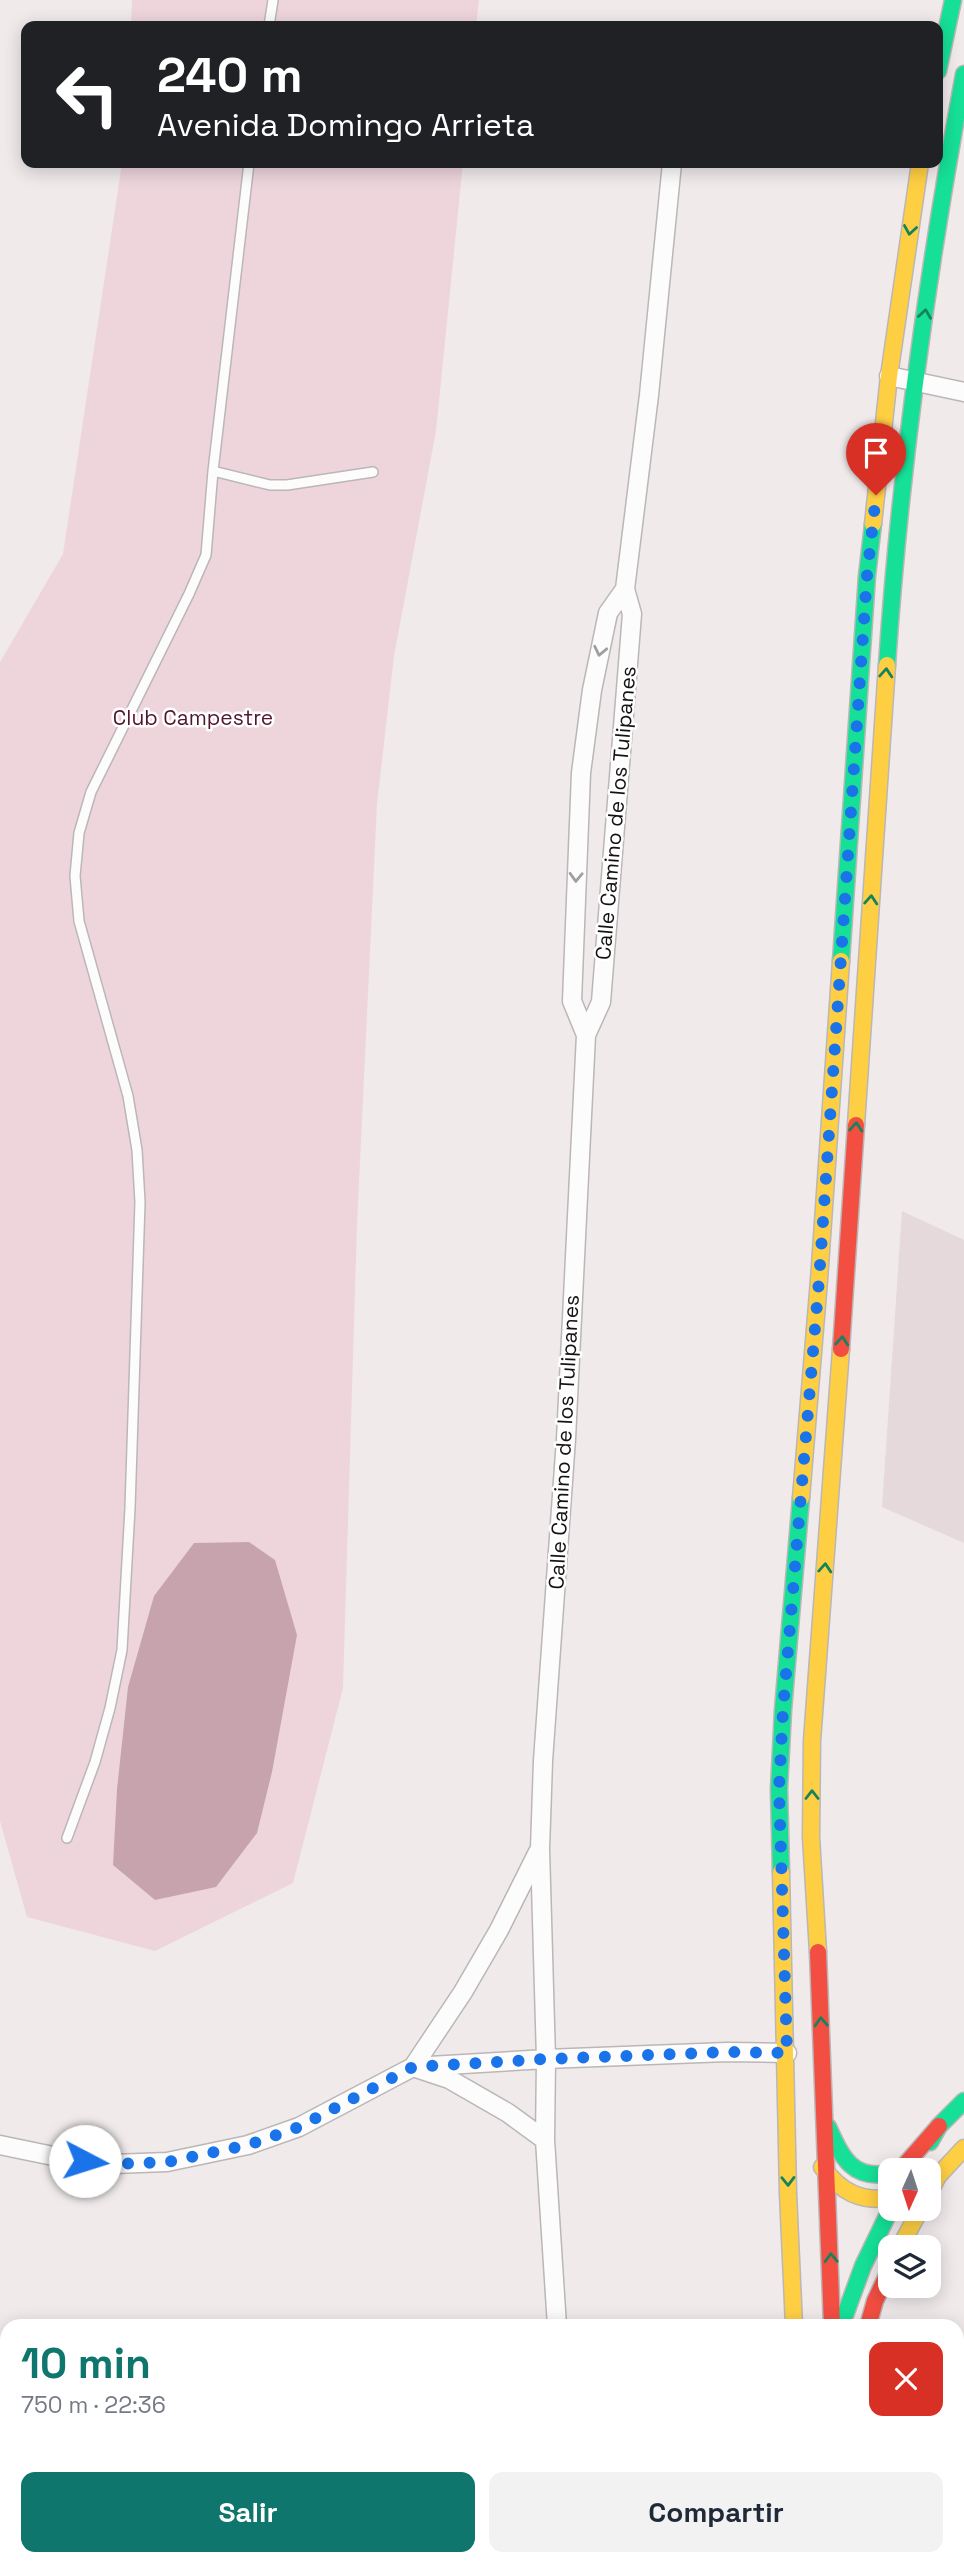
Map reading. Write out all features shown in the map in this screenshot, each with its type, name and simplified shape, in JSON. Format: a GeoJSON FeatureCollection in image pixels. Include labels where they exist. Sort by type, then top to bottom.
{"type":"FeatureCollection","features":[{"type":"Feature","properties":{"kind":"main road"},"geometry":{"type":"LineString","coordinates":[[943,47],[953,0]]}},
{"type":"Feature","properties":{"kind":"main road"},"geometry":{"type":"LineString","coordinates":[[794,2319],[787,2112],[805,2051],[812,1741],[893,579],[941,199],[964,74]]}},
{"type":"Feature","properties":{"kind":"main road"},"geometry":{"type":"LineString","coordinates":[[832,2319],[823,2115],[805,2051],[779,1789],[783,1710],[819,1280],[867,576],[888,376],[919,168]]}},
{"type":"Feature","properties":{"kind":"main road"},"geometry":{"type":"LineString","coordinates":[[867,576],[893,579]]}},
{"type":"Feature","properties":{"kind":"main road"},"geometry":{"type":"LineString","coordinates":[[819,1280],[846,1281]]}},
{"type":"Feature","properties":{"kind":"main road"},"geometry":{"type":"LineString","coordinates":[[911,2158],[964,2101]]}},
{"type":"Feature","properties":{"kind":"main road"},"geometry":{"type":"LineString","coordinates":[[787,2112],[839,2188],[868,2201],[878,2200]]}},
{"type":"Feature","properties":{"kind":"main road"},"geometry":{"type":"LineString","coordinates":[[823,2115],[848,2163],[860,2173],[878,2177]]}},
{"type":"Feature","properties":{"kind":"main road"},"geometry":{"type":"LineString","coordinates":[[920,2158],[939,2126]]}},
{"type":"Feature","properties":{"kind":"main road"},"geometry":{"type":"LineString","coordinates":[[942,2171],[964,2148]]}},
{"type":"Feature","properties":{"kind":"main road"},"geometry":{"type":"LineString","coordinates":[[844,2319],[873,2242],[884,2221]]}},
{"type":"Feature","properties":{"kind":"main road"},"geometry":{"type":"LineString","coordinates":[[870,2319],[878,2295]]}},
{"type":"Feature","properties":{"kind":"street","name":"Calle Camino de los Tulipanes"},"geometry":{"type":"LineString","coordinates":[[557,2319],[545,2140],[546,2059],[540,1849],[543,1761],[566,1439],[586,1035],[601,1002],[632,614],[625,589],[649,395],[672,168]]}},
{"type":"Feature","properties":{"kind":"street"},"geometry":{"type":"LineString","coordinates":[[888,376],[964,392]]}},
{"type":"Feature","properties":{"kind":"street","name":"Calle Camino de los Tulipanes"},"geometry":{"type":"LineString","coordinates":[[586,1035],[572,1001],[582,773],[592,690],[608,612],[625,589]]}},
{"type":"Feature","properties":{"kind":"street","name":"Calle Camino de los Tulipanes"},"geometry":{"type":"LineString","coordinates":[[413,2067],[463,1992],[499,1930],[540,1849]]}},
{"type":"Feature","properties":{"kind":"street","name":"Calle Camino de los Tulipanes"},"geometry":{"type":"LineString","coordinates":[[0,2145],[58,2157],[113,2164],[167,2162],[248,2145],[299,2127],[413,2067],[546,2059],[805,2051]]}},
{"type":"Feature","properties":{"kind":"street"},"geometry":{"type":"LineString","coordinates":[[413,2067],[449,2079],[508,2113],[545,2140]]}},
{"type":"Feature","properties":{"kind":"lane"},"geometry":{"type":"LineString","coordinates":[[270,21],[273,0]]}},
{"type":"Feature","properties":{"kind":"lane"},"geometry":{"type":"LineString","coordinates":[[67,1838],[95,1762],[122,1650],[130,1508],[140,1202],[137,1150],[128,1096],[79,921],[75,876],[79,833],[91,792],[206,555],[213,471],[248,168]]}},
{"type":"Feature","properties":{"kind":"lane"},"geometry":{"type":"LineString","coordinates":[[213,471],[270,485],[287,485],[373,472]]}},
{"type":"Feature","properties":{"kind":"shaded area"},"geometry":{"type":"Polygon","coordinates":[[[902,1211],[964,1240],[964,1543],[882,1507],[902,1211]]]}},
{"type":"Feature","properties":{"kind":"shaded area"},"geometry":{"type":"Polygon","coordinates":[[[249,1542],[275,1560],[297,1635],[272,1772],[257,1833],[216,1887],[155,1900],[113,1865],[117,1789],[128,1687],[154,1596],[194,1543],[249,1542]]]}},
{"type":"Feature","properties":{"kind":"green space"},"geometry":{"type":"Polygon","coordinates":[[[132,0],[479,0],[477,21],[131,21],[132,0]]]}},
{"type":"Feature","properties":{"kind":"green space","name":"Club Campestre"},"geometry":{"type":"Polygon","coordinates":[[[121,168],[462,168],[436,431],[394,656],[377,804],[357,1225],[343,1688],[293,1883],[155,1951],[27,1917],[0,1821],[0,662],[63,554],[121,168]]]}},
{"type":"Feature","properties":{"kind":"traffic: fast"},"geometry":{"type":"LineString","coordinates":[[943,47],[953,0]]}},
{"type":"Feature","properties":{"kind":"traffic: fast"},"geometry":{"type":"LineString","coordinates":[[887,665],[899,517],[917,368],[964,74]]}},
{"type":"Feature","properties":{"kind":"traffic: fast"},"geometry":{"type":"LineString","coordinates":[[841,961],[867,576],[873,524]]}},
{"type":"Feature","properties":{"kind":"traffic: fast"},"geometry":{"type":"LineString","coordinates":[[781,1872],[779,1789],[783,1710],[801,1498]]}},
{"type":"Feature","properties":{"kind":"traffic: fast"},"geometry":{"type":"LineString","coordinates":[[930,2142],[939,2126],[964,2101]]}},
{"type":"Feature","properties":{"kind":"traffic: fast"},"geometry":{"type":"LineString","coordinates":[[828,2127],[838,2148],[851,2165],[867,2174],[878,2175]]}},
{"type":"Feature","properties":{"kind":"traffic: fast"},"geometry":{"type":"LineString","coordinates":[[844,2319],[863,2266],[885,2221]]}},
{"type":"Feature","properties":{"kind":"traffic: slow"},"geometry":{"type":"LineString","coordinates":[[873,524],[889,376],[919,168]]}},
{"type":"Feature","properties":{"kind":"traffic: slow"},"geometry":{"type":"LineString","coordinates":[[856,1125],[887,665]]}},
{"type":"Feature","properties":{"kind":"traffic: slow"},"geometry":{"type":"LineString","coordinates":[[801,1498],[841,961]]}},
{"type":"Feature","properties":{"kind":"traffic: slow"},"geometry":{"type":"LineString","coordinates":[[818,1952],[811,1837],[812,1741],[841,1349]]}},
{"type":"Feature","properties":{"kind":"traffic: slow"},"geometry":{"type":"LineString","coordinates":[[781,1872],[788,2193],[794,2319]]}},
{"type":"Feature","properties":{"kind":"traffic: slow"},"geometry":{"type":"LineString","coordinates":[[942,2172],[964,2148]]}},
{"type":"Feature","properties":{"kind":"traffic: slow"},"geometry":{"type":"LineString","coordinates":[[822,2167],[844,2189],[861,2197],[878,2199]]}},
{"type":"Feature","properties":{"kind":"traffic: slow"},"geometry":{"type":"LineString","coordinates":[[906,2235],[914,2221]]}},
{"type":"Feature","properties":{"kind":"traffic: jam"},"geometry":{"type":"LineString","coordinates":[[841,1349],[856,1125]]}},
{"type":"Feature","properties":{"kind":"traffic: jam"},"geometry":{"type":"LineString","coordinates":[[818,1952],[832,2319]]}},
{"type":"Feature","properties":{"kind":"traffic: jam"},"geometry":{"type":"LineString","coordinates":[[911,2158],[939,2126]]}},
{"type":"Feature","properties":{"kind":"traffic: jam"},"geometry":{"type":"LineString","coordinates":[[870,2319],[878,2295]]}},
{"type":"Feature","properties":{"kind":"route"},"geometry":{"type":"LineString","coordinates":[[85,2161],[113,2164],[167,2162],[248,2145],[299,2127],[413,2067],[727,2052],[787,2053],[779,1789],[783,1710],[819,1280],[867,576],[876,495]]}}]}
